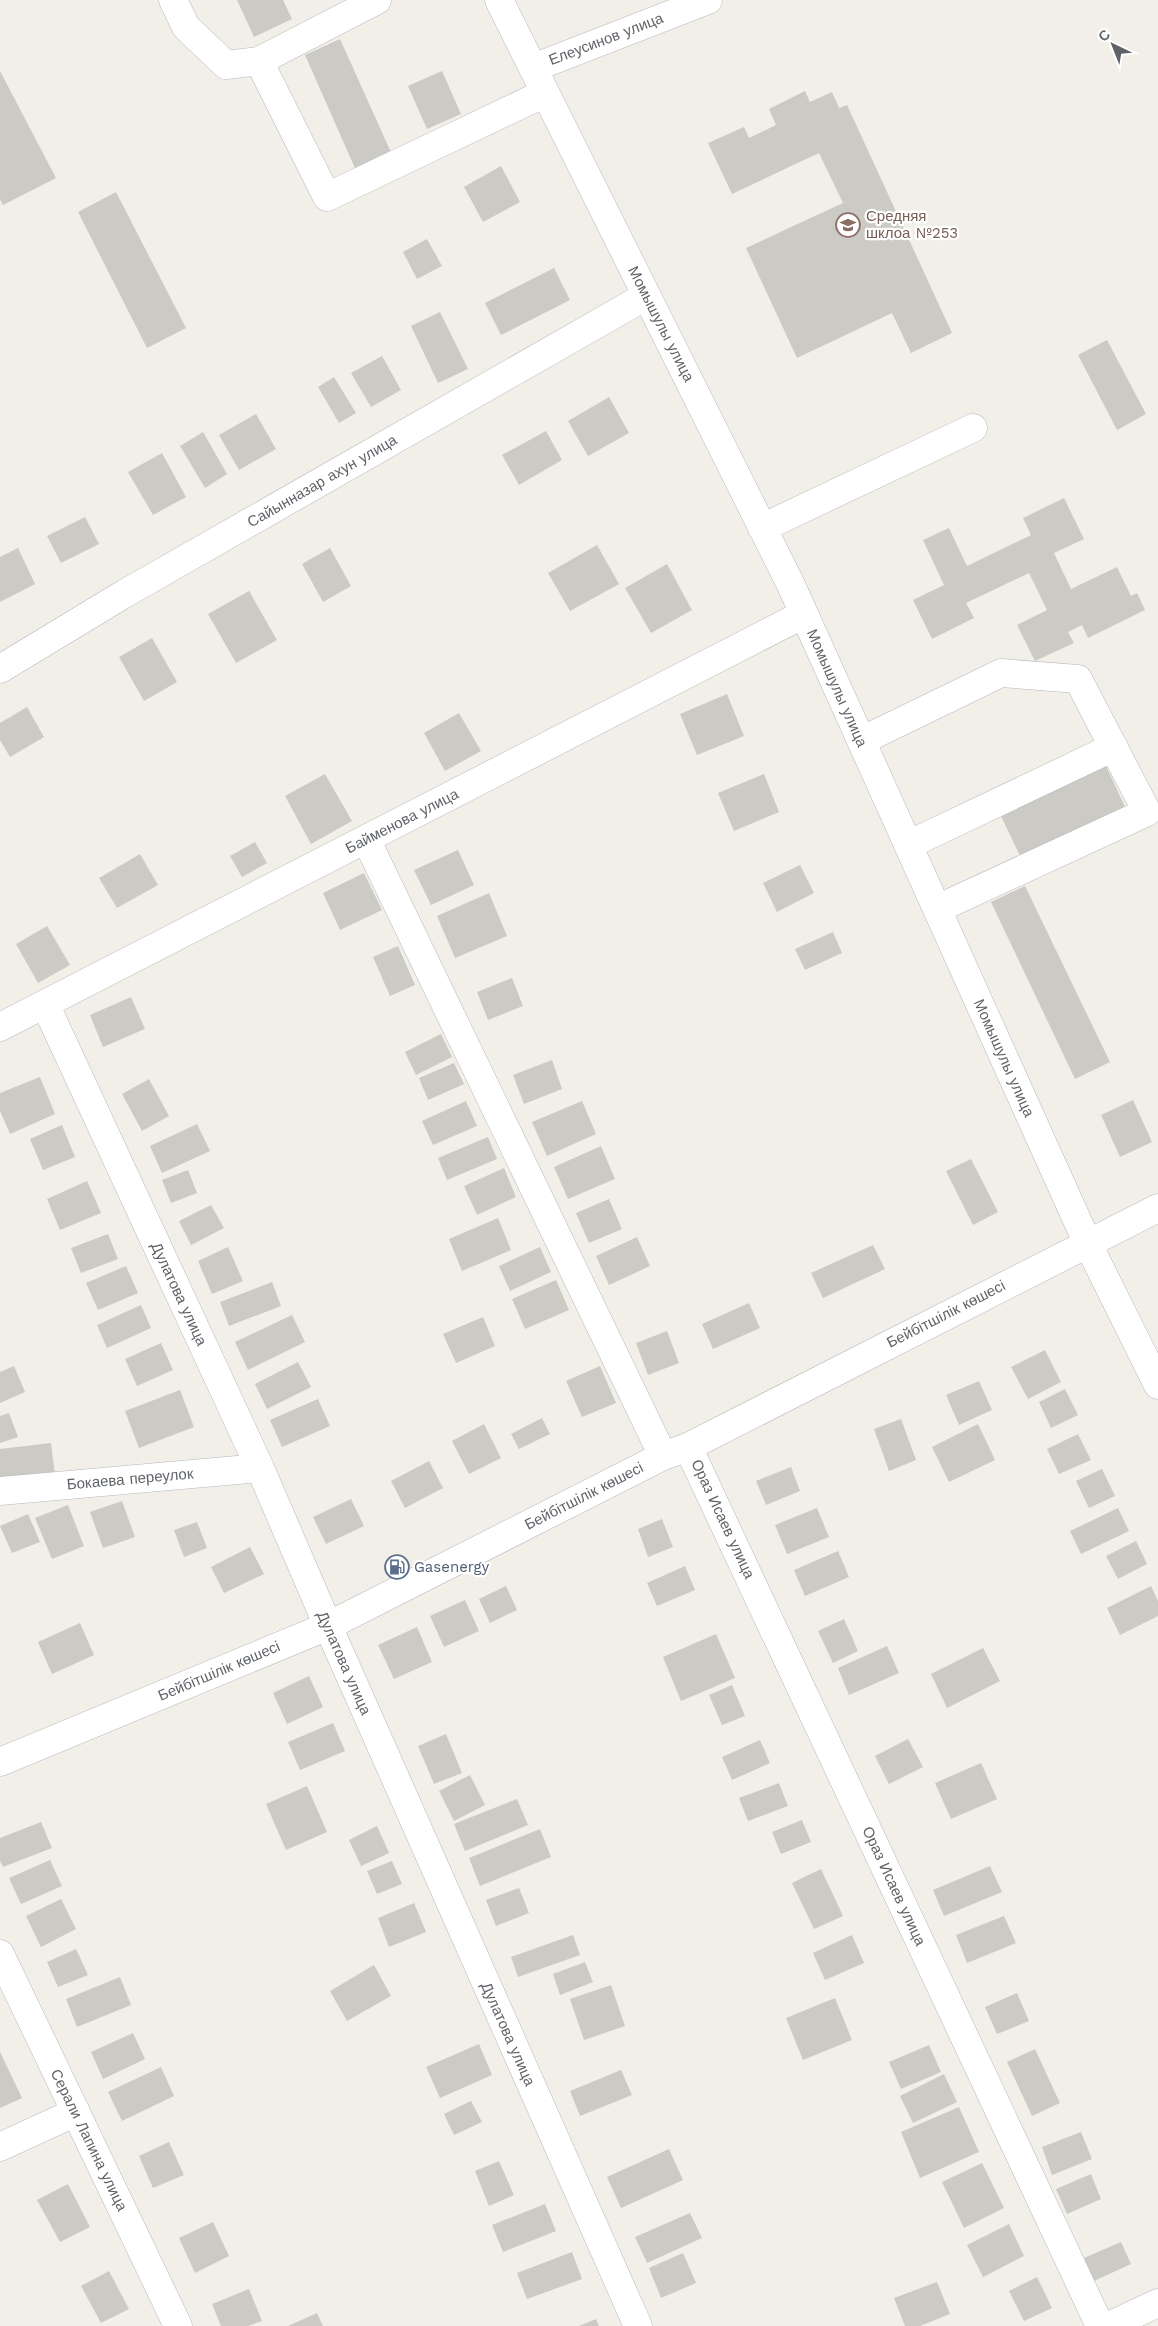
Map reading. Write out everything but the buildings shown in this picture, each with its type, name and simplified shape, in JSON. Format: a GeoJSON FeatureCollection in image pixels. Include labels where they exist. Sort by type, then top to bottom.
{"type":"FeatureCollection","features":[{"type":"Feature","properties":{"kind":"street"},"geometry":{"type":"LineString","coordinates":[[173,0],[186,27],[226,65],[259,61],[377,0]]}},
{"type":"Feature","properties":{"kind":"street","name":"Момышулы улица"},"geometry":{"type":"LineString","coordinates":[[499,0],[804,614],[1087,1242],[1158,1385]]}},
{"type":"Feature","properties":{"kind":"street","name":"Елеусинов улица"},"geometry":{"type":"LineString","coordinates":[[533,68],[659,9],[708,0]]}},
{"type":"Feature","properties":{"kind":"street"},"geometry":{"type":"LineString","coordinates":[[259,61],[326,197],[546,93]]}},
{"type":"Feature","properties":{"kind":"street","name":"Сайынназар ахун улица"},"geometry":{"type":"LineString","coordinates":[[0,669],[124,594],[646,296]]}},
{"type":"Feature","properties":{"kind":"street"},"geometry":{"type":"LineString","coordinates":[[762,528],[973,428]]}},
{"type":"Feature","properties":{"kind":"street","name":"Байменова улица"},"geometry":{"type":"LineString","coordinates":[[0,1027],[804,614]]}},
{"type":"Feature","properties":{"kind":"street"},"geometry":{"type":"LineString","coordinates":[[861,741],[1001,673],[1078,679],[1147,812],[937,909]]}},
{"type":"Feature","properties":{"kind":"street"},"geometry":{"type":"LineString","coordinates":[[908,845],[1114,747]]}},
{"type":"Feature","properties":{"kind":"street"},"geometry":{"type":"LineString","coordinates":[[366,840],[664,1456]]}},
{"type":"Feature","properties":{"kind":"street","name":"Дулатова улица"},"geometry":{"type":"LineString","coordinates":[[44,1004],[260,1468],[638,2326]]}},
{"type":"Feature","properties":{"kind":"street","name":"Бейбітшілік көшесі"},"geometry":{"type":"LineString","coordinates":[[0,1762],[328,1626],[664,1456],[688,1446],[1087,1242],[1158,1208]]}},
{"type":"Feature","properties":{"kind":"street","name":"Ораз Исаев улица"},"geometry":{"type":"LineString","coordinates":[[688,1446],[1100,2326]]}},
{"type":"Feature","properties":{"kind":"street","name":"Бокаева переулок"},"geometry":{"type":"LineString","coordinates":[[0,1491],[260,1468]]}},
{"type":"Feature","properties":{"kind":"street","name":"Серали Лапина улица"},"geometry":{"type":"LineString","coordinates":[[3,1970],[76,2112],[178,2326]]}},
{"type":"Feature","properties":{"kind":"street"},"geometry":{"type":"LineString","coordinates":[[0,2146],[76,2112]]}},
{"type":"Feature","properties":{"kind":"street"},"geometry":{"type":"LineString","coordinates":[[1109,2326],[1158,2303]]}},
{"type":"Feature","properties":{"kind":"place","name":"Средняя шклоа №253"},"geometry":{"type":"Point","coordinates":[848,225]}},
{"type":"Feature","properties":{"kind":"place","name":"Gasenergy"},"geometry":{"type":"Point","coordinates":[397,1567]}}]}
